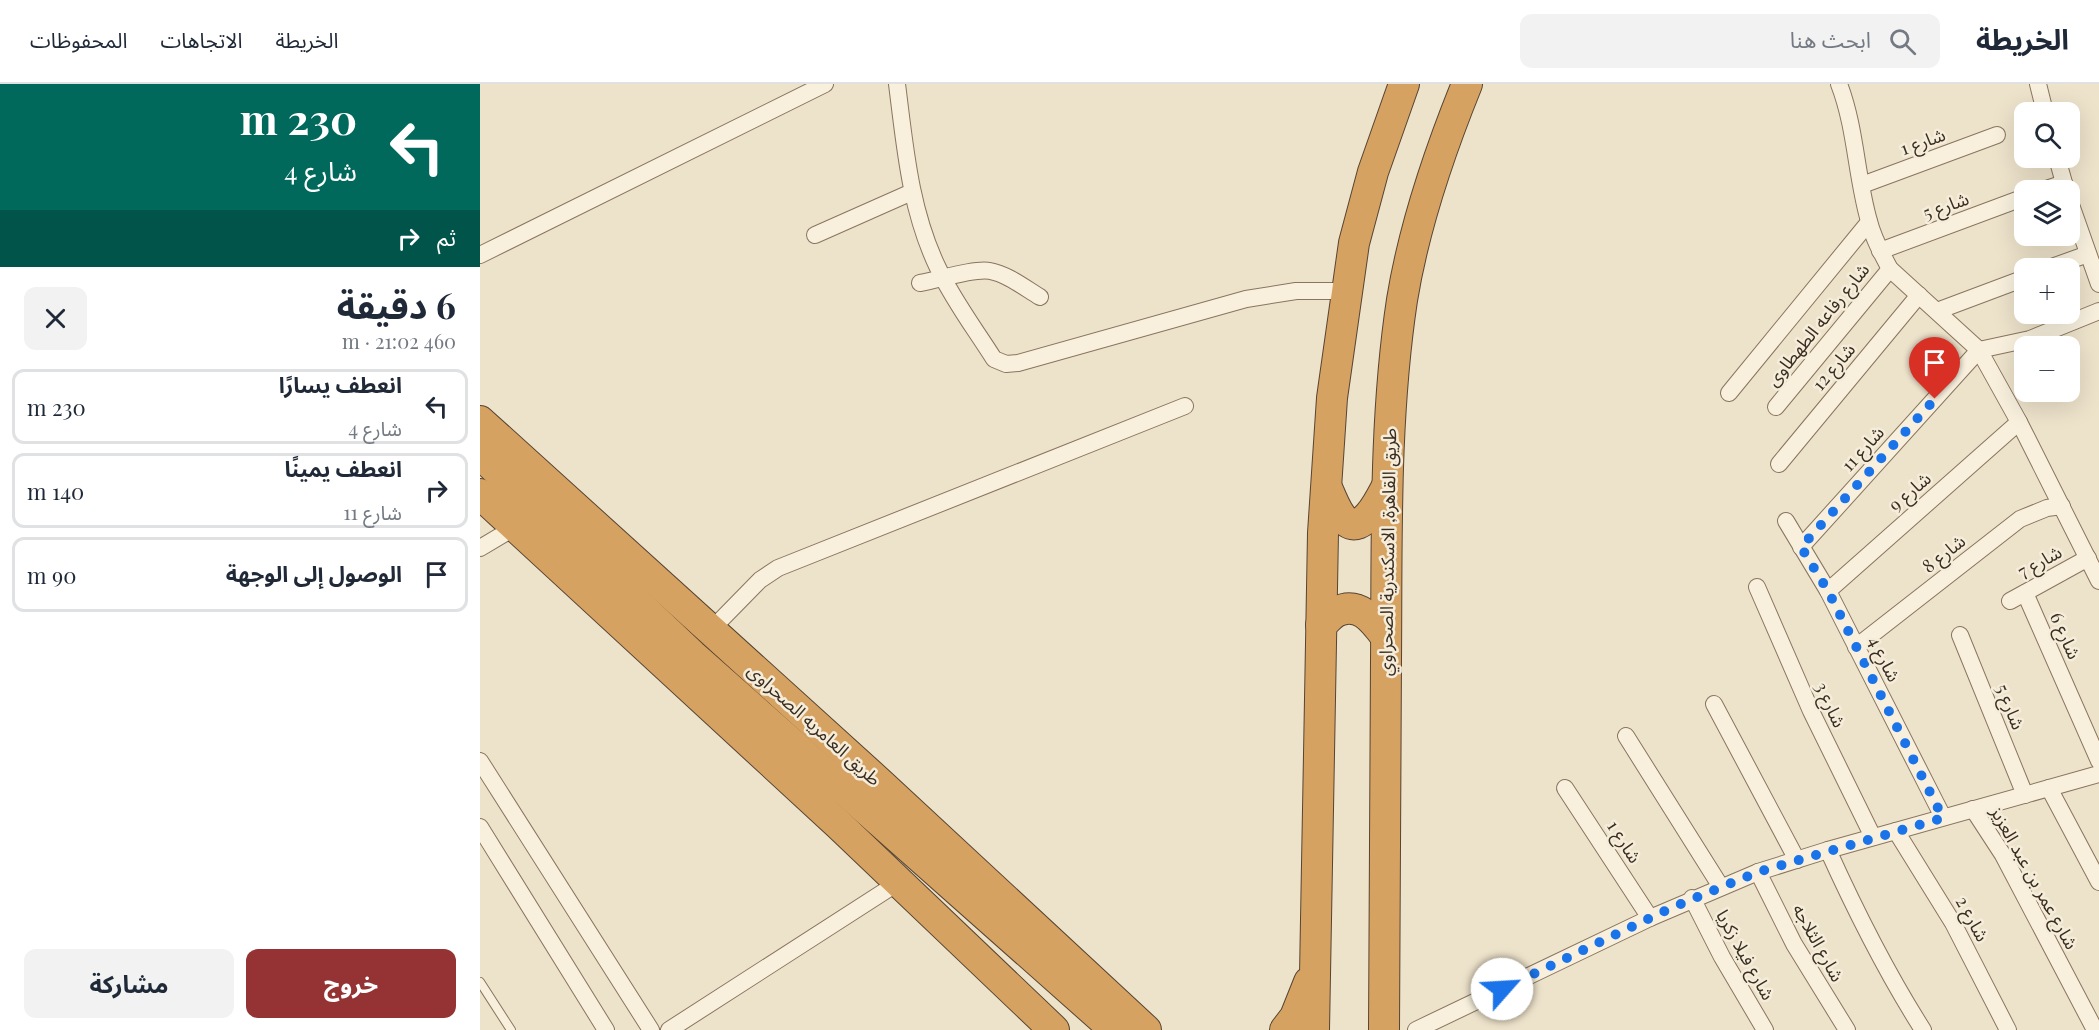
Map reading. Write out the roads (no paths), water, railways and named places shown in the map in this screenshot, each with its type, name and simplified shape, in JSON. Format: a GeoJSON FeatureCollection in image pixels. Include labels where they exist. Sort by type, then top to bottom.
{"type":"FeatureCollection","features":[{"type":"Feature","properties":{"kind":"highway"},"geometry":{"type":"LineString","coordinates":[[1314,1030],[1323,533],[1332,398],[1354,243],[1373,172],[1404,84]]}},
{"type":"Feature","properties":{"kind":"highway","name":"طريق القاهرة, الاسكندرية الصحراوي"},"geometry":{"type":"LineString","coordinates":[[1384,1030],[1387,486],[1393,380],[1403,299],[1421,218],[1445,139],[1467,84]]}},
{"type":"Feature","properties":{"kind":"highway","name":"طريق العامريه الصحراوى"},"geometry":{"type":"LineString","coordinates":[[480,421],[882,786],[1146,1030]]}},
{"type":"Feature","properties":{"kind":"highway"},"geometry":{"type":"LineString","coordinates":[[480,454],[526,516],[899,882],[1054,1030]]}},
{"type":"Feature","properties":{"kind":"highway"},"geometry":{"type":"LineString","coordinates":[[1327,488],[1340,514],[1347,523],[1354,524],[1373,512],[1387,486]]}},
{"type":"Feature","properties":{"kind":"highway"},"geometry":{"type":"LineString","coordinates":[[480,494],[526,516],[693,654],[1115,1030]]}},
{"type":"Feature","properties":{"kind":"highway"},"geometry":{"type":"LineString","coordinates":[[1321,625],[1336,612],[1347,609],[1359,610],[1370,616],[1386,637]]}},
{"type":"Feature","properties":{"kind":"highway"},"geometry":{"type":"LineString","coordinates":[[1285,1030],[1295,1017],[1315,968]]}},
{"type":"Feature","properties":{"kind":"street"},"geometry":{"type":"LineString","coordinates":[[480,255],[825,84]]}},
{"type":"Feature","properties":{"kind":"street"},"geometry":{"type":"LineString","coordinates":[[897,84],[912,192],[933,257],[994,359],[1006,364],[1018,363],[1246,299],[1296,291],[1348,291]]}},
{"type":"Feature","properties":{"kind":"street"},"geometry":{"type":"LineString","coordinates":[[1839,84],[1848,107],[1869,222],[1880,251],[1890,269],[1979,350],[2019,422],[2099,580]]}},
{"type":"Feature","properties":{"kind":"street"},"geometry":{"type":"LineString","coordinates":[[2038,84],[2042,102]]}},
{"type":"Feature","properties":{"kind":"street","name":"شارع 1"},"geometry":{"type":"LineString","coordinates":[[1862,185],[1997,135]]}},
{"type":"Feature","properties":{"kind":"street"},"geometry":{"type":"LineString","coordinates":[[815,235],[912,192]]}},
{"type":"Feature","properties":{"kind":"street","name":"شارع 5"},"geometry":{"type":"LineString","coordinates":[[1880,251],[2014,201]]}},
{"type":"Feature","properties":{"kind":"street"},"geometry":{"type":"LineString","coordinates":[[1728,393],[1869,222]]}},
{"type":"Feature","properties":{"kind":"street"},"geometry":{"type":"LineString","coordinates":[[2080,231],[2099,284]]}},
{"type":"Feature","properties":{"kind":"street"},"geometry":{"type":"LineString","coordinates":[[2077,258],[2088,254]]}},
{"type":"Feature","properties":{"kind":"street","name":"شارع رفاعه الطهطاوى"},"geometry":{"type":"LineString","coordinates":[[1776,407],[1890,269]]}},
{"type":"Feature","properties":{"kind":"street"},"geometry":{"type":"LineString","coordinates":[[920,283],[989,270],[1040,297]]}},
{"type":"Feature","properties":{"kind":"street"},"geometry":{"type":"LineString","coordinates":[[1937,311],[2014,282]]}},
{"type":"Feature","properties":{"kind":"street","name":"شارع 12"},"geometry":{"type":"LineString","coordinates":[[1779,464],[1919,296]]}},
{"type":"Feature","properties":{"kind":"street"},"geometry":{"type":"LineString","coordinates":[[1979,350],[2030,339],[2099,311]]}},
{"type":"Feature","properties":{"kind":"street","name":"شارع 11"},"geometry":{"type":"LineString","coordinates":[[1801,547],[1979,350]]}},
{"type":"Feature","properties":{"kind":"street"},"geometry":{"type":"LineString","coordinates":[[710,631],[760,580],[778,568],[1185,406]]}},
{"type":"Feature","properties":{"kind":"street","name":"شارع 9"},"geometry":{"type":"LineString","coordinates":[[1828,591],[2019,422]]}},
{"type":"Feature","properties":{"kind":"street","name":"شارع 8"},"geometry":{"type":"LineString","coordinates":[[1856,647],[2020,519],[2048,508],[2062,506]]}},
{"type":"Feature","properties":{"kind":"street"},"geometry":{"type":"LineString","coordinates":[[480,548],[526,516]]}},
{"type":"Feature","properties":{"kind":"street","name":"شارع 4"},"geometry":{"type":"LineString","coordinates":[[1786,521],[1828,591],[1943,818]]}},
{"type":"Feature","properties":{"kind":"street","name":"شارع 7"},"geometry":{"type":"LineString","coordinates":[[2017,597],[2088,558]]}},
{"type":"Feature","properties":{"kind":"street","name":"شارع 3"},"geometry":{"type":"LineString","coordinates":[[1757,587],[1811,711],[1873,837]]}},
{"type":"Feature","properties":{"kind":"street","name":"شارع 6"},"geometry":{"type":"LineString","coordinates":[[2017,597],[2099,761]]}},
{"type":"Feature","properties":{"kind":"street","name":"شارع 5"},"geometry":{"type":"LineString","coordinates":[[1960,635],[2025,795]]}},
{"type":"Feature","properties":{"kind":"street"},"geometry":{"type":"LineString","coordinates":[[1714,704],[1797,860]]}},
{"type":"Feature","properties":{"kind":"street"},"geometry":{"type":"LineString","coordinates":[[1626,736],[1721,887]]}},
{"type":"Feature","properties":{"kind":"street"},"geometry":{"type":"LineString","coordinates":[[480,761],[651,1030]]}},
{"type":"Feature","properties":{"kind":"street"},"geometry":{"type":"LineString","coordinates":[[1416,1030],[1692,898],[1758,872],[1873,837],[2099,774]]}},
{"type":"Feature","properties":{"kind":"street","name":"شارع 1"},"geometry":{"type":"LineString","coordinates":[[1566,788],[1650,918]]}},
{"type":"Feature","properties":{"kind":"street"},"geometry":{"type":"LineString","coordinates":[[2049,788],[2099,882]]}},
{"type":"Feature","properties":{"kind":"street","name":"شارع عمر بن عبد العزيز"},"geometry":{"type":"LineString","coordinates":[[1973,809],[2003,855],[2095,1030]]}},
{"type":"Feature","properties":{"kind":"street"},"geometry":{"type":"LineString","coordinates":[[480,827],[606,1030]]}},
{"type":"Feature","properties":{"kind":"street","name":"شارع 2"},"geometry":{"type":"LineString","coordinates":[[1896,831],[1953,923],[2008,1030]]}},
{"type":"Feature","properties":{"kind":"street"},"geometry":{"type":"LineString","coordinates":[[1828,850],[1865,931],[1897,990],[1923,1030]]}},
{"type":"Feature","properties":{"kind":"street","name":"شارع الثلاجه"},"geometry":{"type":"LineString","coordinates":[[1758,872],[1794,944],[1847,1030]]}},
{"type":"Feature","properties":{"kind":"street"},"geometry":{"type":"LineString","coordinates":[[669,1030],[899,882]]}},
{"type":"Feature","properties":{"kind":"street","name":"شارع فيلا زكريا"},"geometry":{"type":"LineString","coordinates":[[1692,898],[1722,957],[1765,1030]]}},
{"type":"Feature","properties":{"kind":"lane"},"geometry":{"type":"LineString","coordinates":[[480,982],[512,1030]]}}]}
